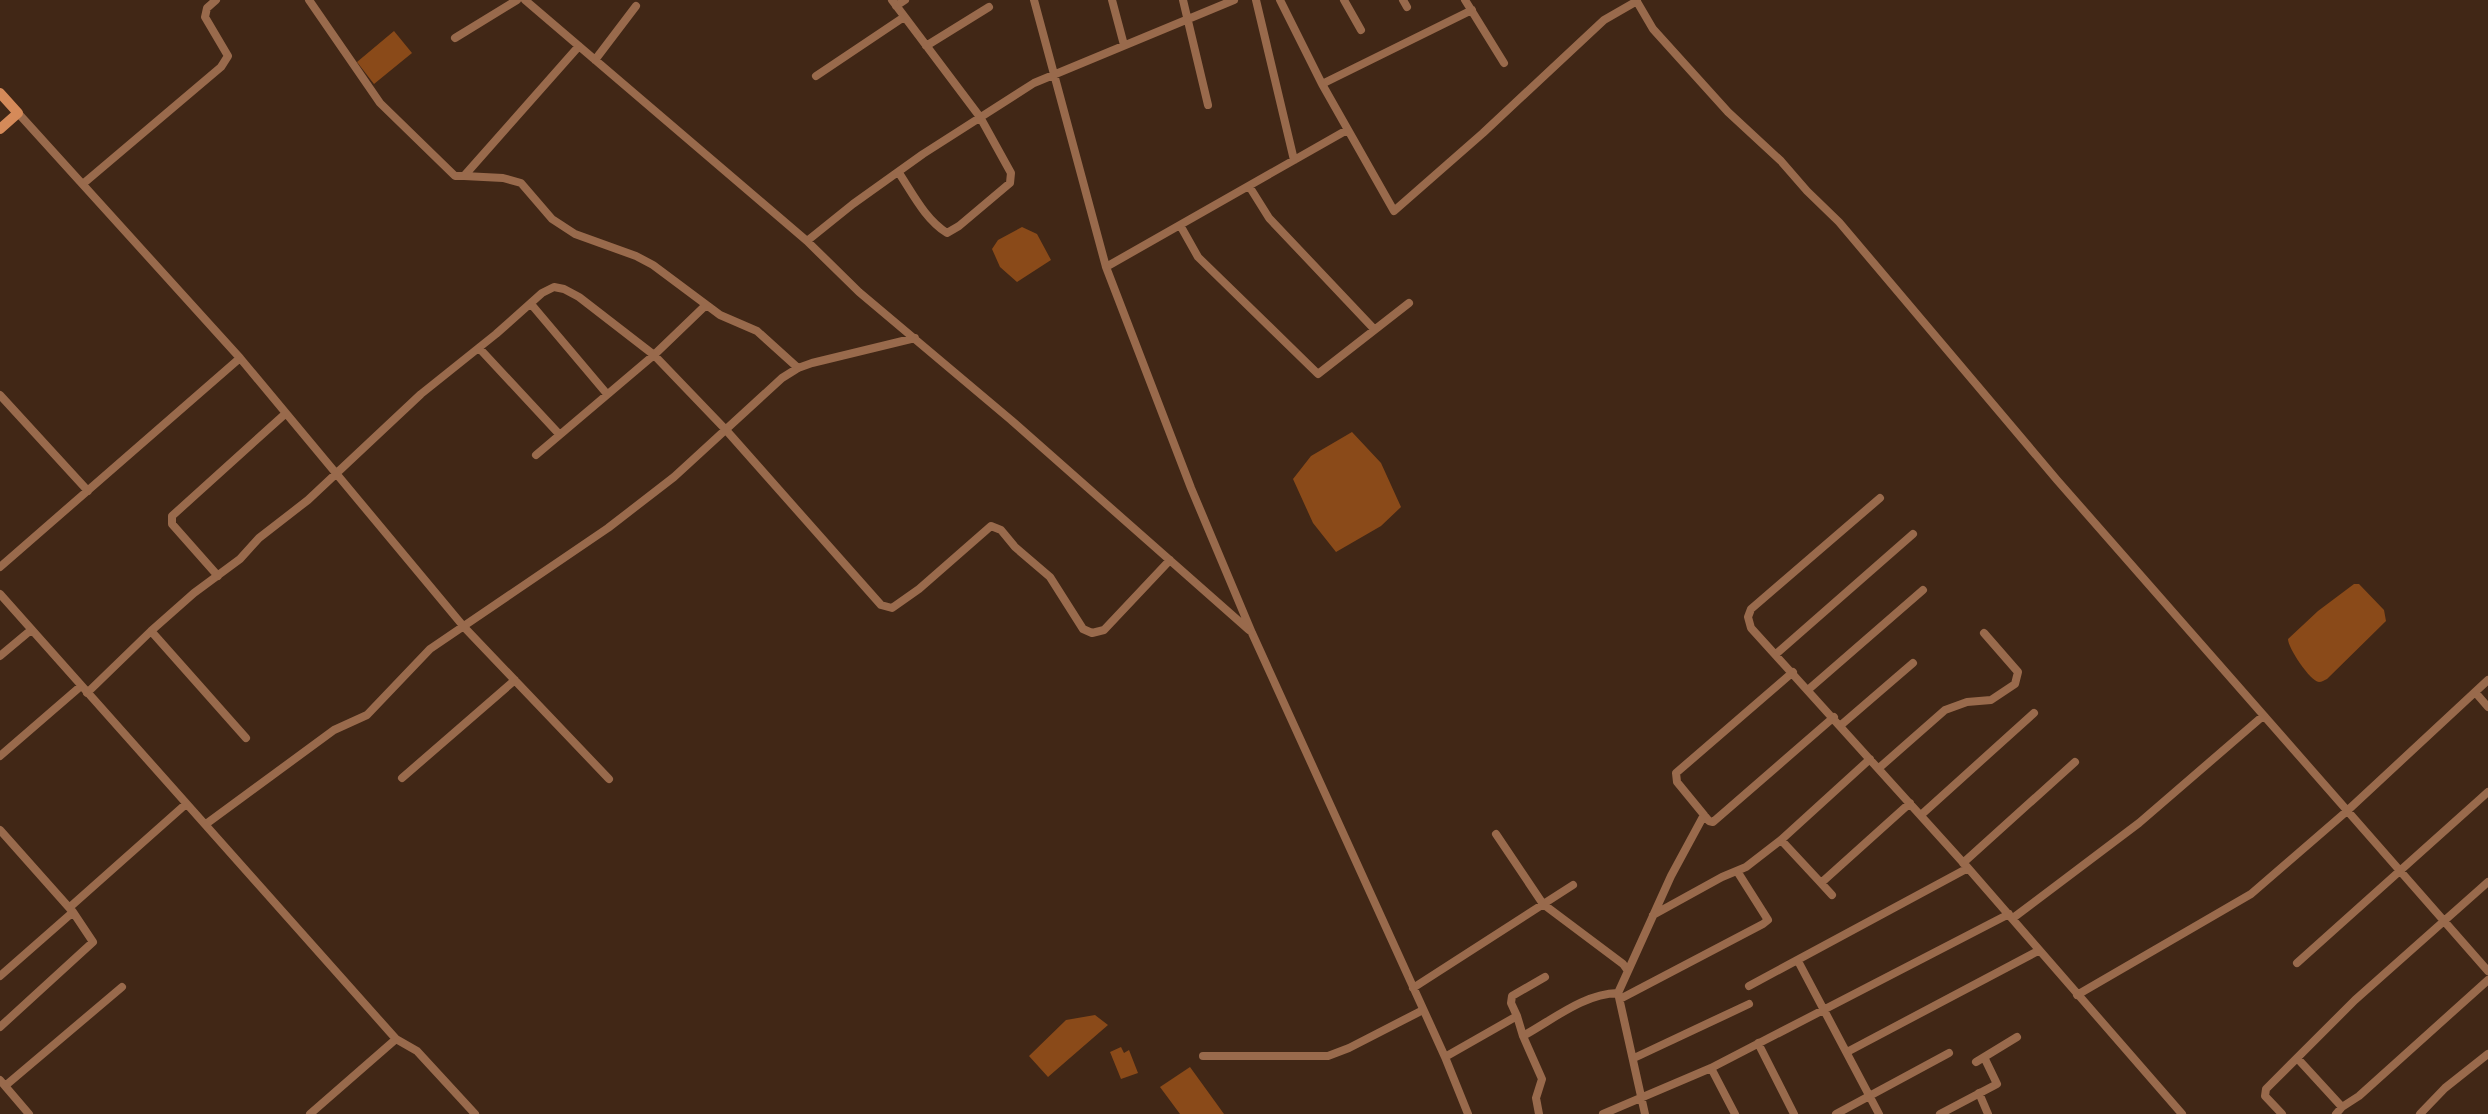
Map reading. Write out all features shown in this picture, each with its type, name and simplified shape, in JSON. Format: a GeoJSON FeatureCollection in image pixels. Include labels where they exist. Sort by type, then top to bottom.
{"type":"FeatureCollection","features":[{"type":"Feature","properties":{"kind":"street"},"geometry":{"type":"LineString","coordinates":[[84,183],[222,67],[228,56],[205,16],[207,8],[216,0]]}},
{"type":"Feature","properties":{"kind":"street"},"geometry":{"type":"LineString","coordinates":[[309,0],[380,103],[455,176],[503,178],[521,183],[552,219],[575,234],[636,256],[653,265],[720,315],[757,331],[798,368]]}},
{"type":"Feature","properties":{"kind":"street"},"geometry":{"type":"LineString","coordinates":[[455,38],[517,0]]}},
{"type":"Feature","properties":{"kind":"street"},"geometry":{"type":"LineString","coordinates":[[525,0],[806,241],[859,292],[915,338],[1252,633]]}},
{"type":"Feature","properties":{"kind":"street"},"geometry":{"type":"LineString","coordinates":[[533,6],[539,0]]}},
{"type":"Feature","properties":{"kind":"street"},"geometry":{"type":"LineString","coordinates":[[899,173],[921,207],[937,227],[947,233],[959,226],[1010,183],[1011,173],[980,117],[894,3],[905,0]]}},
{"type":"Feature","properties":{"kind":"street"},"geometry":{"type":"LineString","coordinates":[[1034,0],[1106,267],[1191,488],[1252,633],[1423,1010],[1468,1114]]}},
{"type":"Feature","properties":{"kind":"street"},"geometry":{"type":"LineString","coordinates":[[1112,0],[1124,45]]}},
{"type":"Feature","properties":{"kind":"street"},"geometry":{"type":"LineString","coordinates":[[1183,0],[1208,105]]}},
{"type":"Feature","properties":{"kind":"street"},"geometry":{"type":"LineString","coordinates":[[806,241],[853,204],[980,117],[1034,83],[1234,0]]}},
{"type":"Feature","properties":{"kind":"street"},"geometry":{"type":"LineString","coordinates":[[1256,0],[1294,160]]}},
{"type":"Feature","properties":{"kind":"street"},"geometry":{"type":"LineString","coordinates":[[1280,0],[1322,84],[1394,211],[1483,133],[1604,20],[1636,0],[1653,29],[1728,112],[1780,161],[1839,222],[2057,480],[2488,970]]}},
{"type":"Feature","properties":{"kind":"street"},"geometry":{"type":"LineString","coordinates":[[1344,0],[1361,30]]}},
{"type":"Feature","properties":{"kind":"street"},"geometry":{"type":"LineString","coordinates":[[1465,0],[1504,62]]}},
{"type":"Feature","properties":{"kind":"street"},"geometry":{"type":"LineString","coordinates":[[595,60],[636,6]]}},
{"type":"Feature","properties":{"kind":"street"},"geometry":{"type":"LineString","coordinates":[[926,46],[989,7]]}},
{"type":"Feature","properties":{"kind":"street"},"geometry":{"type":"LineString","coordinates":[[1322,84],[1472,10]]}},
{"type":"Feature","properties":{"kind":"street"},"geometry":{"type":"LineString","coordinates":[[816,76],[904,17]]}},
{"type":"Feature","properties":{"kind":"street"},"geometry":{"type":"LineString","coordinates":[[464,176],[579,46]]}},
{"type":"Feature","properties":{"kind":"street"},"geometry":{"type":"LineString","coordinates":[[0,93],[84,183],[240,358],[464,627],[610,779]]}},
{"type":"Feature","properties":{"kind":"street"},"geometry":{"type":"LineString","coordinates":[[0,130],[18,113]]}},
{"type":"Feature","properties":{"kind":"street"},"geometry":{"type":"LineString","coordinates":[[1106,267],[1347,130]]}},
{"type":"Feature","properties":{"kind":"street"},"geometry":{"type":"LineString","coordinates":[[1248,186],[1269,218],[1374,330]]}},
{"type":"Feature","properties":{"kind":"street"},"geometry":{"type":"LineString","coordinates":[[1180,225],[1198,257],[1318,374],[1409,303]]}},
{"type":"Feature","properties":{"kind":"street"},"geometry":{"type":"LineString","coordinates":[[87,693],[151,631],[194,593],[240,559],[260,538],[308,500],[422,394],[549,289],[554,288],[564,289],[587,303],[654,355],[726,430],[881,605],[892,608],[919,589],[991,526],[1001,530],[1015,547],[1050,577],[1083,629],[1092,633],[1104,630],[1170,560]]}},
{"type":"Feature","properties":{"kind":"street"},"geometry":{"type":"LineString","coordinates":[[531,304],[607,394]]}},
{"type":"Feature","properties":{"kind":"street"},"geometry":{"type":"LineString","coordinates":[[536,455],[654,355],[706,305]]}},
{"type":"Feature","properties":{"kind":"street"},"geometry":{"type":"LineString","coordinates":[[206,824],[334,730],[367,715],[424,654],[608,528],[674,477],[782,378],[798,368],[915,338]]}},
{"type":"Feature","properties":{"kind":"street"},"geometry":{"type":"LineString","coordinates":[[479,348],[559,434]]}},
{"type":"Feature","properties":{"kind":"street"},"geometry":{"type":"LineString","coordinates":[[0,567],[240,358]]}},
{"type":"Feature","properties":{"kind":"street"},"geometry":{"type":"LineString","coordinates":[[0,395],[88,491]]}},
{"type":"Feature","properties":{"kind":"street"},"geometry":{"type":"LineString","coordinates":[[218,576],[172,524],[172,516],[285,414]]}},
{"type":"Feature","properties":{"kind":"street"},"geometry":{"type":"LineString","coordinates":[[1880,498],[1751,609],[1748,617],[1751,628],[1793,672],[1966,865],[2011,916],[2038,951],[2182,1114]]}},
{"type":"Feature","properties":{"kind":"street"},"geometry":{"type":"LineString","coordinates":[[1776,654],[1913,534]]}},
{"type":"Feature","properties":{"kind":"street"},"geometry":{"type":"LineString","coordinates":[[1809,690],[1923,590]]}},
{"type":"Feature","properties":{"kind":"street"},"geometry":{"type":"LineString","coordinates":[[0,594],[396,1039],[417,1051],[475,1114]]}},
{"type":"Feature","properties":{"kind":"street"},"geometry":{"type":"LineString","coordinates":[[0,656],[31,630]]}},
{"type":"Feature","properties":{"kind":"street"},"geometry":{"type":"LineString","coordinates":[[151,631],[246,738]]}},
{"type":"Feature","properties":{"kind":"street"},"geometry":{"type":"LineString","coordinates":[[1879,768],[1945,710],[1967,702],[1991,700],[2015,684],[2018,672],[1984,633]]}},
{"type":"Feature","properties":{"kind":"street"},"geometry":{"type":"LineString","coordinates":[[1841,725],[1913,663]]}},
{"type":"Feature","properties":{"kind":"street"},"geometry":{"type":"LineString","coordinates":[[1793,672],[1676,773],[1677,782],[1704,815],[1712,822],[1834,718]]}},
{"type":"Feature","properties":{"kind":"street"},"geometry":{"type":"LineString","coordinates":[[402,778],[514,680]]}},
{"type":"Feature","properties":{"kind":"street"},"geometry":{"type":"LineString","coordinates":[[2077,995],[2251,894],[2347,811],[2488,680]]}},
{"type":"Feature","properties":{"kind":"street"},"geometry":{"type":"LineString","coordinates":[[0,756],[80,686]]}},
{"type":"Feature","properties":{"kind":"street"},"geometry":{"type":"LineString","coordinates":[[2475,692],[2488,707]]}},
{"type":"Feature","properties":{"kind":"street"},"geometry":{"type":"LineString","coordinates":[[1921,815],[2034,713]]}},
{"type":"Feature","properties":{"kind":"street"},"geometry":{"type":"LineString","coordinates":[[1603,1114],[1711,1068],[1824,1009],[2011,916],[2139,824],[2263,716]]}},
{"type":"Feature","properties":{"kind":"street"},"geometry":{"type":"LineString","coordinates":[[1653,915],[1746,867],[1781,840],[1870,758]]}},
{"type":"Feature","properties":{"kind":"street"},"geometry":{"type":"LineString","coordinates":[[1749,986],[1798,961],[1966,865],[2075,762]]}},
{"type":"Feature","properties":{"kind":"street"},"geometry":{"type":"LineString","coordinates":[[2297,963],[2488,792]]}},
{"type":"Feature","properties":{"kind":"street"},"geometry":{"type":"LineString","coordinates":[[1821,882],[1910,803]]}},
{"type":"Feature","properties":{"kind":"street"},"geometry":{"type":"LineString","coordinates":[[0,976],[186,804]]}},
{"type":"Feature","properties":{"kind":"street"},"geometry":{"type":"LineString","coordinates":[[1645,1114],[1619,996],[1628,971],[1671,876],[1704,815]]}},
{"type":"Feature","properties":{"kind":"street"},"geometry":{"type":"LineString","coordinates":[[0,830],[71,910],[93,942],[0,1027]]}},
{"type":"Feature","properties":{"kind":"street"},"geometry":{"type":"LineString","coordinates":[[1496,834],[1544,904],[1623,964],[1628,971]]}},
{"type":"Feature","properties":{"kind":"street"},"geometry":{"type":"LineString","coordinates":[[1781,840],[1832,895]]}},
{"type":"Feature","properties":{"kind":"street"},"geometry":{"type":"LineString","coordinates":[[1523,1036],[1586,999],[1602,993],[1619,996],[1763,924],[1768,920],[1736,871]]}},
{"type":"Feature","properties":{"kind":"street"},"geometry":{"type":"LineString","coordinates":[[2282,1114],[2264,1092],[2355,1000],[2488,882]]}},
{"type":"Feature","properties":{"kind":"street"},"geometry":{"type":"LineString","coordinates":[[1413,988],[1573,885]]}},
{"type":"Feature","properties":{"kind":"street"},"geometry":{"type":"LineString","coordinates":[[1847,1052],[2038,951]]}},
{"type":"Feature","properties":{"kind":"street"},"geometry":{"type":"LineString","coordinates":[[1798,961],[1879,1114]]}},
{"type":"Feature","properties":{"kind":"street"},"geometry":{"type":"LineString","coordinates":[[1539,1114],[1536,1098],[1542,1079],[1511,1003],[1512,996],[1545,977]]}},
{"type":"Feature","properties":{"kind":"street"},"geometry":{"type":"LineString","coordinates":[[2336,1114],[2342,1107],[2359,1096],[2488,980]]}},
{"type":"Feature","properties":{"kind":"street"},"geometry":{"type":"LineString","coordinates":[[29,1114],[3,1083],[122,987]]}},
{"type":"Feature","properties":{"kind":"street"},"geometry":{"type":"LineString","coordinates":[[1634,1058],[1749,1004]]}},
{"type":"Feature","properties":{"kind":"street"},"geometry":{"type":"LineString","coordinates":[[1203,1056],[1328,1056],[1349,1048],[1423,1010]]}},
{"type":"Feature","properties":{"kind":"street"},"geometry":{"type":"LineString","coordinates":[[1444,1058],[1517,1016]]}},
{"type":"Feature","properties":{"kind":"street"},"geometry":{"type":"LineString","coordinates":[[1976,1062],[2017,1037]]}},
{"type":"Feature","properties":{"kind":"street"},"geometry":{"type":"LineString","coordinates":[[310,1114],[396,1039]]}},
{"type":"Feature","properties":{"kind":"street"},"geometry":{"type":"LineString","coordinates":[[1758,1043],[1794,1114]]}},
{"type":"Feature","properties":{"kind":"street"},"geometry":{"type":"LineString","coordinates":[[1836,1114],[1949,1053]]}},
{"type":"Feature","properties":{"kind":"street"},"geometry":{"type":"LineString","coordinates":[[2420,1114],[2445,1088],[2488,1054]]}},
{"type":"Feature","properties":{"kind":"street"},"geometry":{"type":"LineString","coordinates":[[1940,1114],[1997,1084],[1984,1057]]}},
{"type":"Feature","properties":{"kind":"street"},"geometry":{"type":"LineString","coordinates":[[2298,1059],[2342,1107]]}},
{"type":"Feature","properties":{"kind":"street"},"geometry":{"type":"LineString","coordinates":[[1711,1068],[1735,1114]]}},
{"type":"Feature","properties":{"kind":"street"},"geometry":{"type":"LineString","coordinates":[[1979,1094],[1988,1114]]}},
{"type":"Feature","properties":{"kind":"shaded area"},"geometry":{"type":"Polygon","coordinates":[[[394,31],[412,53],[374,84],[357,62],[394,31]]]}},
{"type":"Feature","properties":{"kind":"shaded area"},"geometry":{"type":"Polygon","coordinates":[[[1022,227],[1037,234],[1051,260],[1017,282],[1000,267],[992,249],[998,240],[1022,227]]]}},
{"type":"Feature","properties":{"kind":"shaded area"},"geometry":{"type":"Polygon","coordinates":[[[1352,432],[1381,463],[1401,507],[1381,526],[1336,552],[1313,523],[1293,479],[1311,456],[1352,432]]]}},
{"type":"Feature","properties":{"kind":"shaded area"},"geometry":{"type":"Polygon","coordinates":[[[2354,584],[2359,584],[2384,610],[2386,621],[2327,679],[2319,682],[2310,676],[2300,664],[2288,639],[2318,611],[2354,584]]]}},
{"type":"Feature","properties":{"kind":"shaded area"},"geometry":{"type":"Polygon","coordinates":[[[1095,1015],[1108,1025],[1048,1077],[1029,1056],[1066,1020],[1095,1015]]]}},
{"type":"Feature","properties":{"kind":"shaded area"},"geometry":{"type":"Polygon","coordinates":[[[1121,1047],[1124,1053],[1129,1050],[1138,1073],[1121,1079],[1110,1052],[1121,1047]]]}},
{"type":"Feature","properties":{"kind":"shaded area"},"geometry":{"type":"Polygon","coordinates":[[[1190,1067],[1224,1114],[1180,1114],[1160,1087],[1190,1067]]]}}]}
